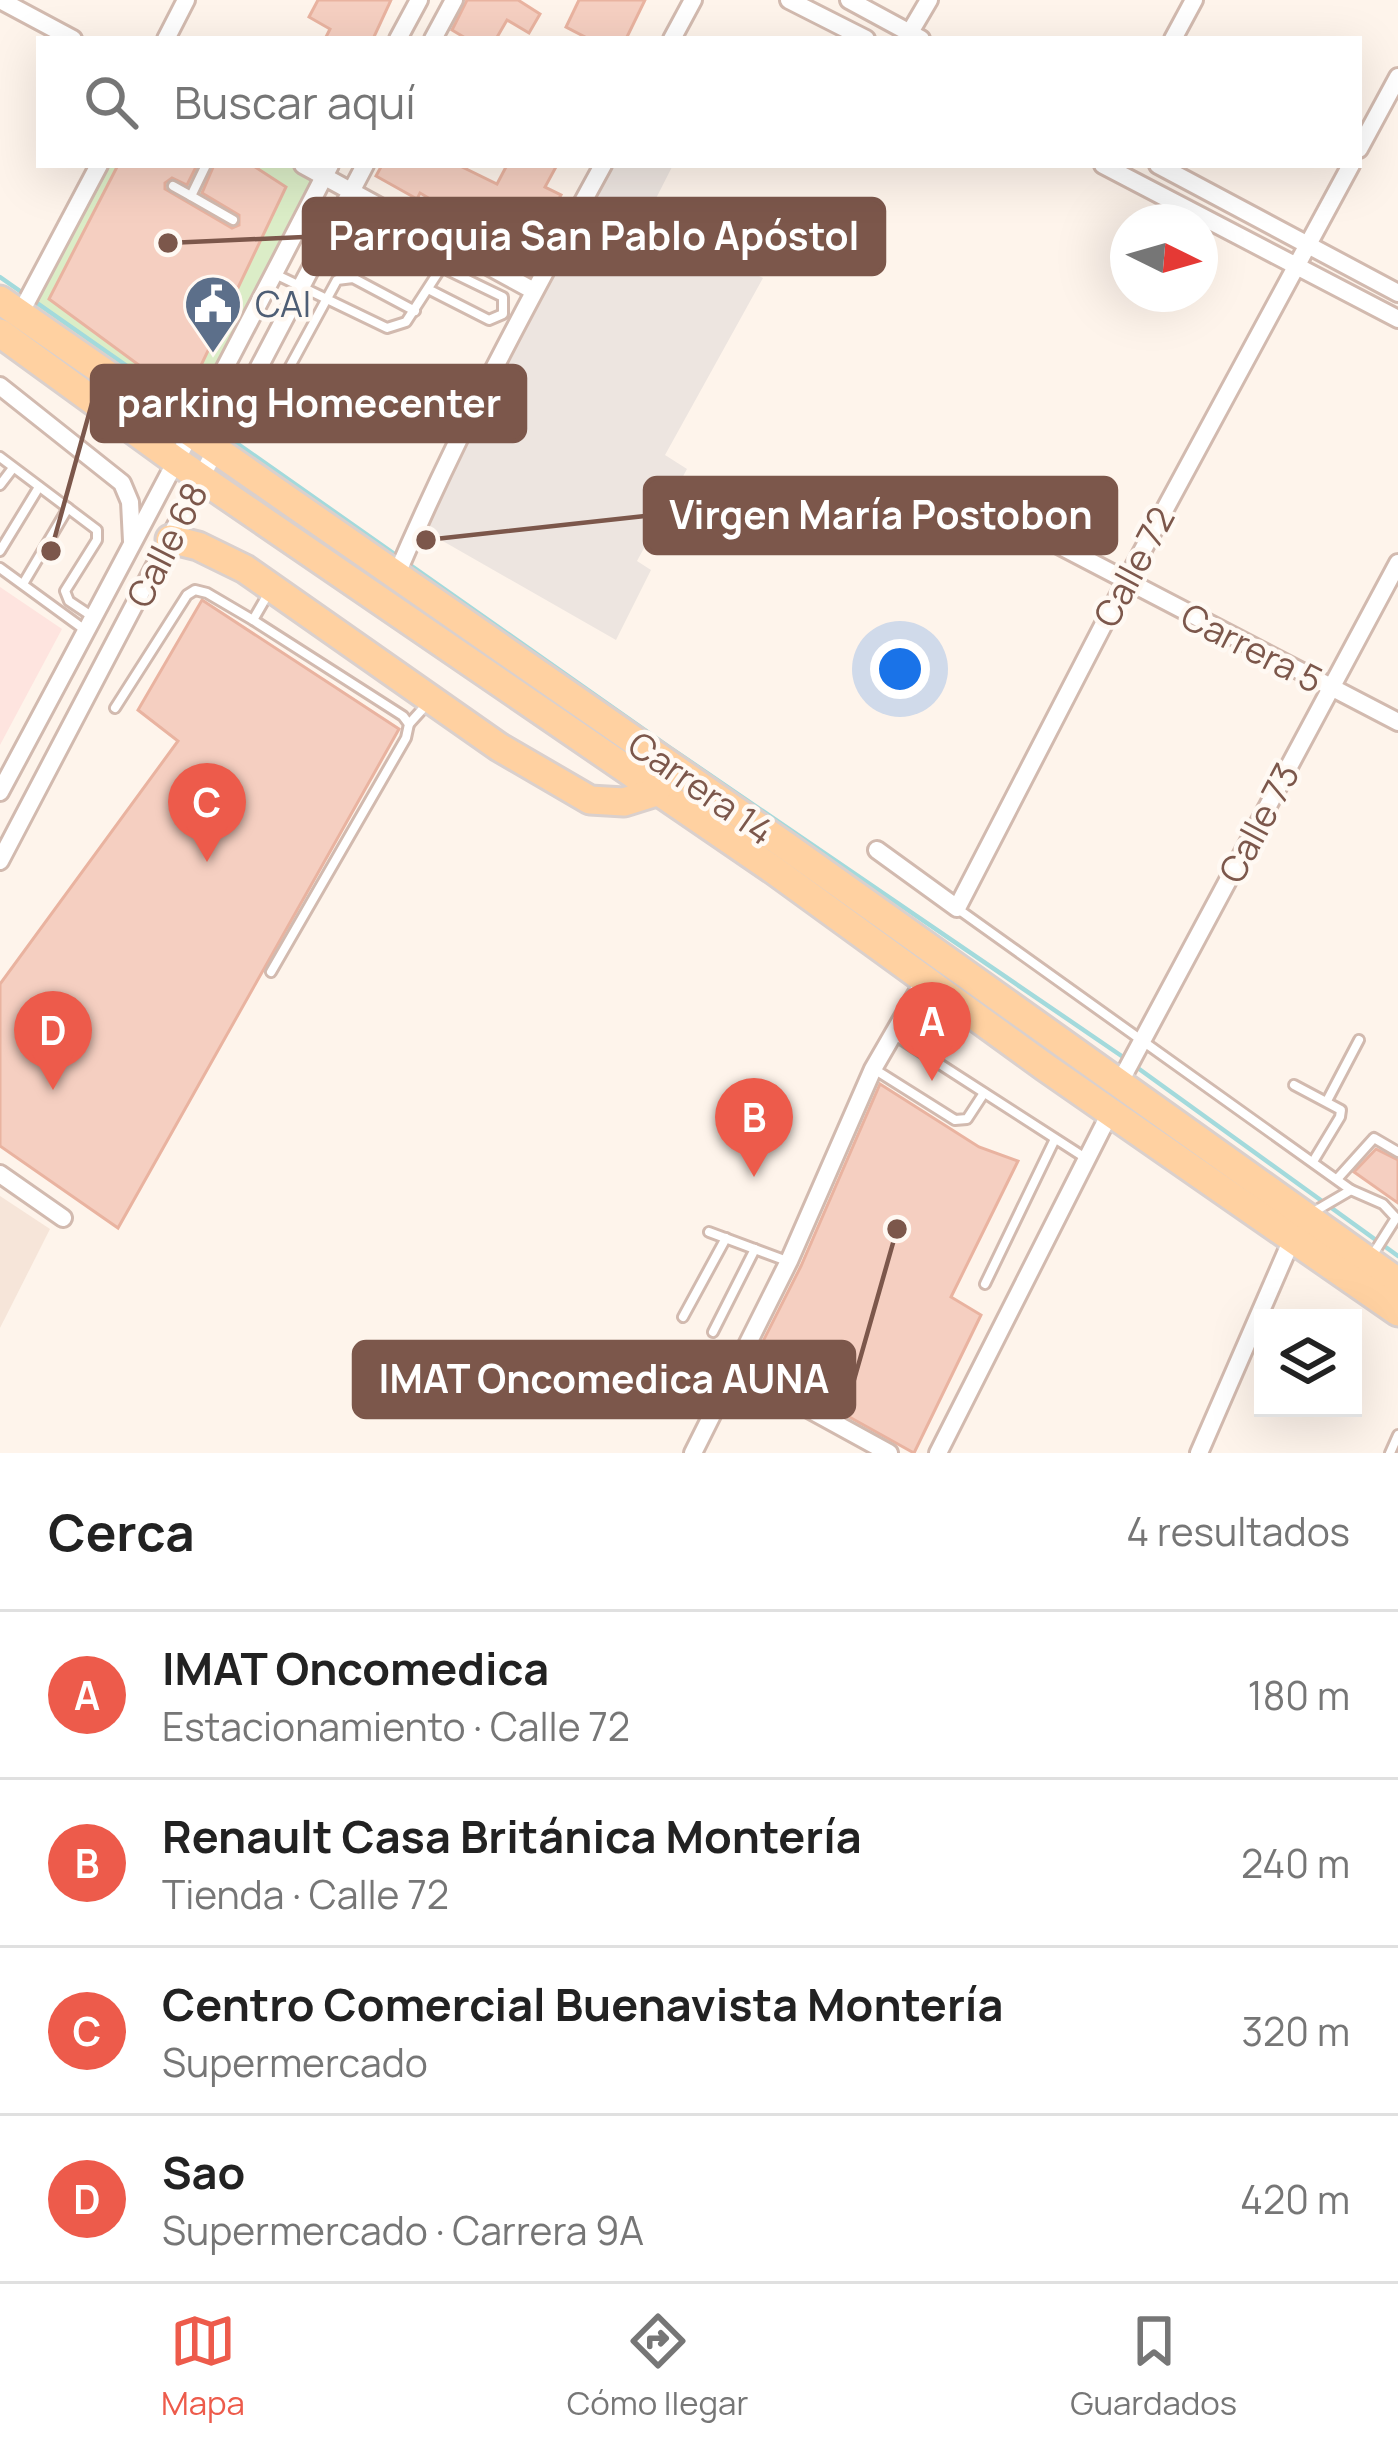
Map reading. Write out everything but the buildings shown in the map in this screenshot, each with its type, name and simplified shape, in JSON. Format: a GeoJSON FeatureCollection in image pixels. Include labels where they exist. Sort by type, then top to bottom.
{"type":"FeatureCollection","features":[{"type":"Feature","properties":{"kind":"main road","name":"Carrera 14"},"geometry":{"type":"LineString","coordinates":[[11,312],[221,442],[1122,1077],[1398,1312]]}},
{"type":"Feature","properties":{"kind":"main road","name":"Carrera 14"},"geometry":{"type":"LineString","coordinates":[[11,312],[176,461],[776,871],[1111,1112],[1398,1282]]}},
{"type":"Feature","properties":{"kind":"main road"},"geometry":{"type":"LineString","coordinates":[[170,539],[198,546],[272,588],[499,747],[590,800],[624,802],[656,792]]}},
{"type":"Feature","properties":{"kind":"street"},"geometry":{"type":"LineString","coordinates":[[0,0],[67,36]]}},
{"type":"Feature","properties":{"kind":"street"},"geometry":{"type":"LineString","coordinates":[[168,36],[186,0]]}},
{"type":"Feature","properties":{"kind":"street"},"geometry":{"type":"LineString","coordinates":[[400,36],[419,0]]}},
{"type":"Feature","properties":{"kind":"street"},"geometry":{"type":"LineString","coordinates":[[435,36],[454,0]]}},
{"type":"Feature","properties":{"kind":"street"},"geometry":{"type":"LineString","coordinates":[[674,36],[693,0]]}},
{"type":"Feature","properties":{"kind":"street"},"geometry":{"type":"LineString","coordinates":[[789,0],[860,36]]}},
{"type":"Feature","properties":{"kind":"street"},"geometry":{"type":"LineString","coordinates":[[849,0],[910,36]]}},
{"type":"Feature","properties":{"kind":"street"},"geometry":{"type":"LineString","coordinates":[[912,36],[928,0]]}},
{"type":"Feature","properties":{"kind":"street"},"geometry":{"type":"LineString","coordinates":[[1175,36],[1194,0]]}},
{"type":"Feature","properties":{"kind":"street"},"geometry":{"type":"LineString","coordinates":[[1362,143],[1398,77]]}},
{"type":"Feature","properties":{"kind":"street"},"geometry":{"type":"LineString","coordinates":[[11,312],[39,278],[97,168]]}},
{"type":"Feature","properties":{"kind":"street","name":"Calle 68"},"geometry":{"type":"LineString","coordinates":[[0,861],[363,168]]}},
{"type":"Feature","properties":{"kind":"street"},"geometry":{"type":"LineString","coordinates":[[399,568],[534,291],[601,168]]}},
{"type":"Feature","properties":{"kind":"street"},"geometry":{"type":"LineString","coordinates":[[1110,168],[1177,204]]}},
{"type":"Feature","properties":{"kind":"street"},"geometry":{"type":"LineString","coordinates":[[1164,168],[1398,292]]}},
{"type":"Feature","properties":{"kind":"street","name":"Calle 72"},"geometry":{"type":"LineString","coordinates":[[957,908],[1125,583],[1349,168]]}},
{"type":"Feature","properties":{"kind":"street"},"geometry":{"type":"LineString","coordinates":[[327,171],[351,192],[534,291]]}},
{"type":"Feature","properties":{"kind":"street","name":"Calle 68"},"geometry":{"type":"LineString","coordinates":[[0,791],[197,426],[327,171]]}},
{"type":"Feature","properties":{"kind":"street"},"geometry":{"type":"LineString","coordinates":[[1217,204],[1219,198]]}},
{"type":"Feature","properties":{"kind":"street"},"geometry":{"type":"LineString","coordinates":[[1218,226],[1398,319]]}},
{"type":"Feature","properties":{"kind":"street"},"geometry":{"type":"LineString","coordinates":[[0,386],[122,483],[130,502],[132,545]]}},
{"type":"Feature","properties":{"kind":"street","name":"Carrera 5"},"geometry":{"type":"LineString","coordinates":[[1043,537],[1398,722]]}},
{"type":"Feature","properties":{"kind":"street","name":"Calle 73"},"geometry":{"type":"LineString","coordinates":[[1122,1077],[1398,563]]}},
{"type":"Feature","properties":{"kind":"street"},"geometry":{"type":"LineString","coordinates":[[877,850],[957,908]]}},
{"type":"Feature","properties":{"kind":"street"},"geometry":{"type":"LineString","coordinates":[[693,1453],[789,1262],[873,1069],[925,979]]}},
{"type":"Feature","properties":{"kind":"street"},"geometry":{"type":"LineString","coordinates":[[938,1453],[1111,1112]]}},
{"type":"Feature","properties":{"kind":"street"},"geometry":{"type":"LineString","coordinates":[[0,1174],[63,1218]]}},
{"type":"Feature","properties":{"kind":"street"},"geometry":{"type":"LineString","coordinates":[[1199,1453],[1300,1226]]}},
{"type":"Feature","properties":{"kind":"street"},"geometry":{"type":"LineString","coordinates":[[734,1368],[889,1453]]}},
{"type":"Feature","properties":{"kind":"lane"},"geometry":{"type":"LineString","coordinates":[[191,196],[205,168]]}},
{"type":"Feature","properties":{"kind":"lane"},"geometry":{"type":"LineString","coordinates":[[173,186],[233,220]]}},
{"type":"Feature","properties":{"kind":"lane"},"geometry":{"type":"LineString","coordinates":[[275,274],[387,328],[399,327],[415,311],[428,289],[439,271],[449,268],[503,297],[503,314],[489,320],[428,289]]}},
{"type":"Feature","properties":{"kind":"lane"},"geometry":{"type":"LineString","coordinates":[[263,416],[338,280],[345,277],[415,311]]}},
{"type":"Feature","properties":{"kind":"lane"},"geometry":{"type":"LineString","coordinates":[[0,457],[98,534],[65,591],[65,598],[90,624]]}},
{"type":"Feature","properties":{"kind":"lane"},"geometry":{"type":"LineString","coordinates":[[0,485],[13,468]]}},
{"type":"Feature","properties":{"kind":"lane"},"geometry":{"type":"LineString","coordinates":[[0,551],[39,487]]}},
{"type":"Feature","properties":{"kind":"lane"},"geometry":{"type":"LineString","coordinates":[[23,584],[68,508]]}},
{"type":"Feature","properties":{"kind":"lane"},"geometry":{"type":"LineString","coordinates":[[0,568],[90,624]]}},
{"type":"Feature","properties":{"kind":"lane"},"geometry":{"type":"LineString","coordinates":[[253,620],[272,588]]}},
{"type":"Feature","properties":{"kind":"lane"},"geometry":{"type":"LineString","coordinates":[[115,708],[187,595],[195,590],[207,592],[253,620],[409,724]]}},
{"type":"Feature","properties":{"kind":"lane"},"geometry":{"type":"LineString","coordinates":[[272,971],[406,737],[409,724],[432,699]]}},
{"type":"Feature","properties":{"kind":"lane"},"geometry":{"type":"LineString","coordinates":[[957,908],[1140,1045],[1351,1190],[1397,1216],[1368,1262]]}},
{"type":"Feature","properties":{"kind":"lane"},"geometry":{"type":"LineString","coordinates":[[892,1033],[1087,1160]]}},
{"type":"Feature","properties":{"kind":"lane"},"geometry":{"type":"LineString","coordinates":[[1328,1100],[1359,1040]]}},
{"type":"Feature","properties":{"kind":"lane"},"geometry":{"type":"LineString","coordinates":[[873,1069],[955,1120],[967,1119],[984,1093]]}},
{"type":"Feature","properties":{"kind":"lane"},"geometry":{"type":"LineString","coordinates":[[1294,1085],[1338,1105],[1340,1117],[1313,1160]]}},
{"type":"Feature","properties":{"kind":"lane"},"geometry":{"type":"LineString","coordinates":[[1337,1179],[1373,1138],[1398,1152]]}},
{"type":"Feature","properties":{"kind":"lane"},"geometry":{"type":"LineString","coordinates":[[985,1284],[1055,1139]]}},
{"type":"Feature","properties":{"kind":"lane"},"geometry":{"type":"LineString","coordinates":[[1300,1226],[1351,1190]]}},
{"type":"Feature","properties":{"kind":"lane"},"geometry":{"type":"LineString","coordinates":[[709,1232],[789,1262]]}},
{"type":"Feature","properties":{"kind":"lane"},"geometry":{"type":"LineString","coordinates":[[682,1317],[726,1238]]}},
{"type":"Feature","properties":{"kind":"lane"},"geometry":{"type":"LineString","coordinates":[[713,1332],[755,1249]]}},
{"type":"Feature","properties":{"kind":"lane"},"geometry":{"type":"LineString","coordinates":[[1390,1453],[1398,1435]]}},
{"type":"Feature","properties":{"kind":"shaded area"},"geometry":{"type":"Polygon","coordinates":[[[612,168],[671,168],[646,218],[763,278],[665,455],[687,469],[637,561],[651,570],[616,640],[434,536],[424,511],[612,168]]]}},
{"type":"Feature","properties":{"kind":"shaded area"},"geometry":{"type":"Polygon","coordinates":[[[0,587],[62,629],[0,745],[0,587]]]}},
{"type":"Feature","properties":{"kind":"shaded area"},"geometry":{"type":"Polygon","coordinates":[[[0,1196],[50,1229],[0,1328],[0,1196]]]}},
{"type":"Feature","properties":{"kind":"green space"},"geometry":{"type":"Polygon","coordinates":[[[97,168],[309,168],[324,176],[193,434],[20,314],[97,168]]]}},
{"type":"Feature","properties":{"kind":"waterway"},"geometry":{"type":"LineString","coordinates":[[0,277],[194,413]]}},
{"type":"Feature","properties":{"kind":"waterway"},"geometry":{"type":"LineString","coordinates":[[228,437],[669,747],[1126,1059]]}},
{"type":"Feature","properties":{"kind":"waterway"},"geometry":{"type":"LineString","coordinates":[[1135,1066],[1398,1256]]}},
{"type":"Feature","properties":{"kind":"place","name":"Parroquia San Pablo Apóstol"},"geometry":{"type":"Point","coordinates":[168,243]}},
{"type":"Feature","properties":{"kind":"place","name":"CAI"},"geometry":{"type":"Point","coordinates":[213,355]}},
{"type":"Feature","properties":{"kind":"place","name":"Virgen María Postobon"},"geometry":{"type":"Point","coordinates":[426,540]}},
{"type":"Feature","properties":{"kind":"place","name":"parking Homecenter"},"geometry":{"type":"Point","coordinates":[51,551]}},
{"type":"Feature","properties":{"kind":"place","name":"Centro Comercial Buenavista Montería"},"geometry":{"type":"Point","coordinates":[207,862]}},
{"type":"Feature","properties":{"kind":"place","name":"IMAT Oncomedica"},"geometry":{"type":"Point","coordinates":[932,1081]}},
{"type":"Feature","properties":{"kind":"place","name":"Sao"},"geometry":{"type":"Point","coordinates":[53,1090]}},
{"type":"Feature","properties":{"kind":"place","name":"Renault Casa Británica Montería"},"geometry":{"type":"Point","coordinates":[754,1177]}},
{"type":"Feature","properties":{"kind":"place","name":"IMAT Oncomedica AUNA"},"geometry":{"type":"Point","coordinates":[897,1229]}}]}
